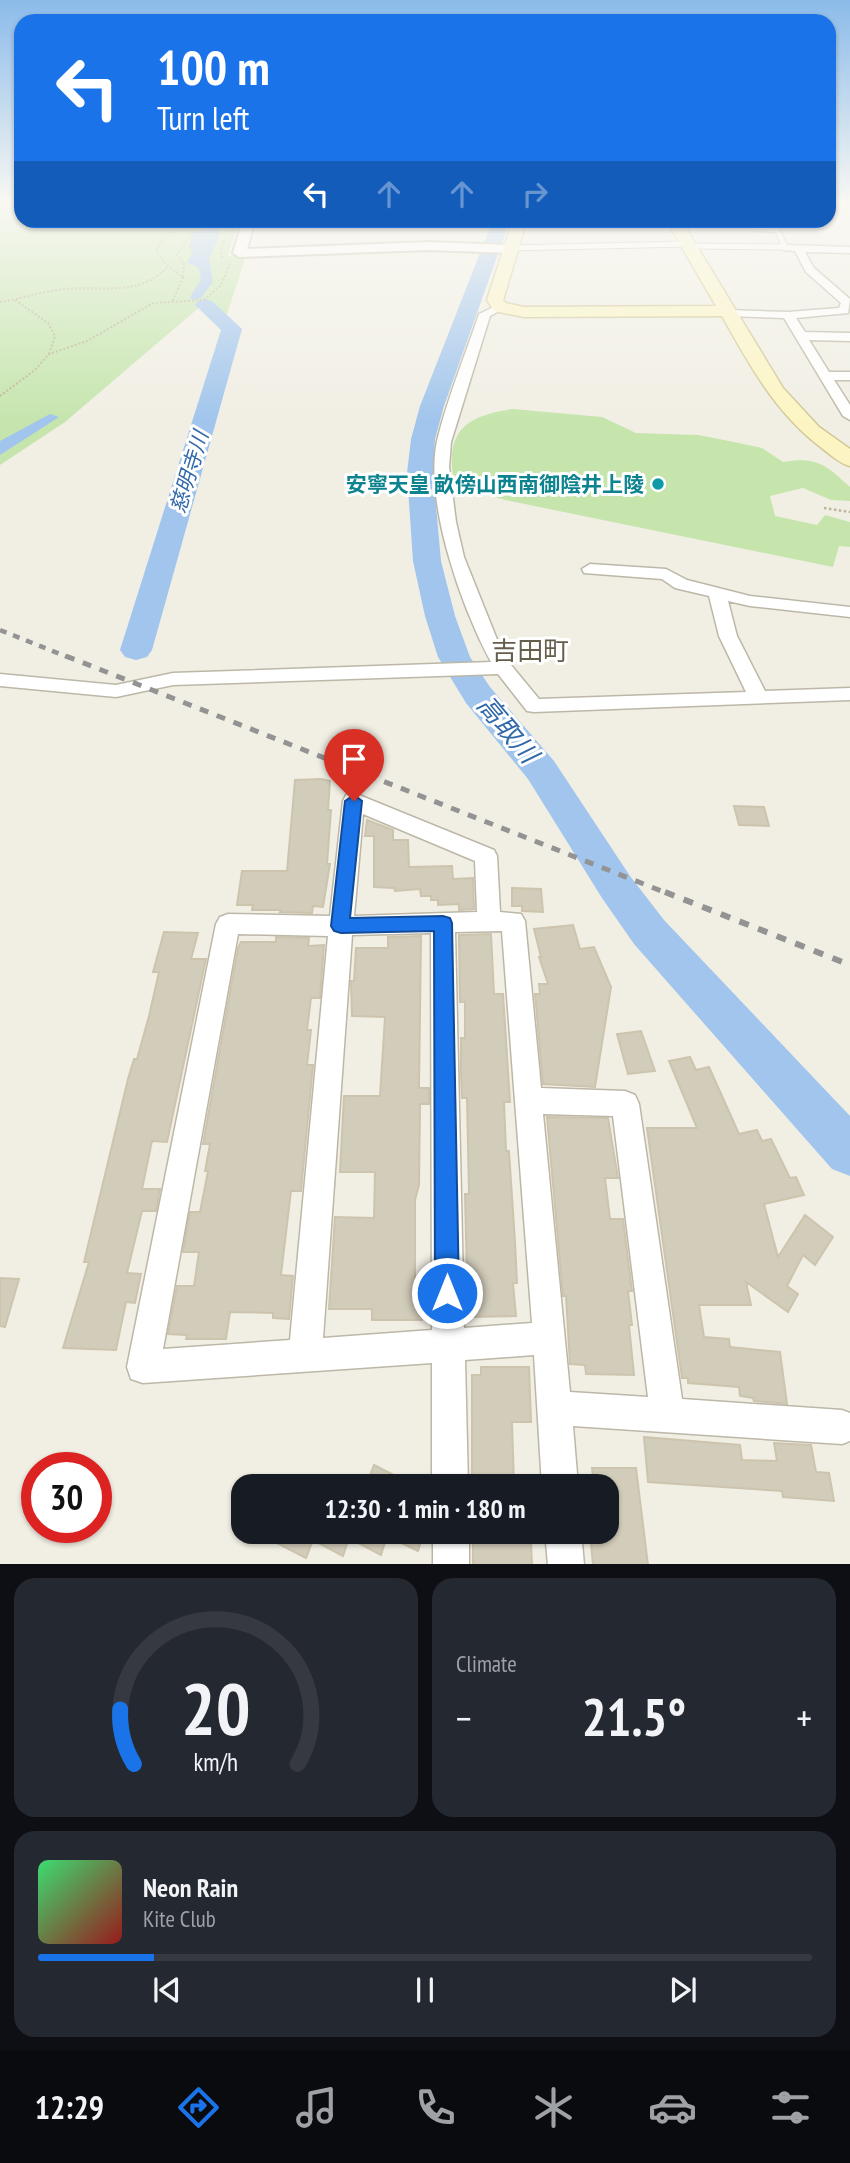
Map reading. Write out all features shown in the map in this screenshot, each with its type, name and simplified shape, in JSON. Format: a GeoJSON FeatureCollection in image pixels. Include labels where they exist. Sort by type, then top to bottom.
{"type":"FeatureCollection","features":[{"type":"Feature","properties":{"kind":"main road"},"geometry":{"type":"LineString","coordinates":[[501,275],[495,300],[500,307],[524,312],[728,312]]}},
{"type":"Feature","properties":{"kind":"main road"},"geometry":{"type":"LineString","coordinates":[[705,275],[768,382],[812,431],[850,460]]}},
{"type":"Feature","properties":{"kind":"street"},"geometry":{"type":"LineString","coordinates":[[728,312],[788,315],[844,311],[845,299],[816,275]]}},
{"type":"Feature","properties":{"kind":"street"},"geometry":{"type":"LineString","coordinates":[[500,307],[485,314],[444,442],[442,467],[448,522],[456,557],[497,668],[534,706],[850,694]]}},
{"type":"Feature","properties":{"kind":"street"},"geometry":{"type":"LineString","coordinates":[[788,315],[850,415]]}},
{"type":"Feature","properties":{"kind":"street"},"geometry":{"type":"LineString","coordinates":[[801,336],[850,337]]}},
{"type":"Feature","properties":{"kind":"street"},"geometry":{"type":"LineString","coordinates":[[824,376],[850,376]]}},
{"type":"Feature","properties":{"kind":"street"},"geometry":{"type":"LineString","coordinates":[[590,569],[666,574],[681,584],[750,601],[850,612]]}},
{"type":"Feature","properties":{"kind":"street"},"geometry":{"type":"LineString","coordinates":[[718,592],[727,636],[759,698]]}},
{"type":"Feature","properties":{"kind":"street"},"geometry":{"type":"LineString","coordinates":[[0,680],[109,691],[127,690],[173,679],[497,668]]}},
{"type":"Feature","properties":{"kind":"street"},"geometry":{"type":"LineString","coordinates":[[305,1356],[354,801],[486,856],[489,922]]}},
{"type":"Feature","properties":{"kind":"street"},"geometry":{"type":"LineString","coordinates":[[549,1338],[143,1367],[228,924],[341,926],[513,921],[549,1338],[559,1474]]}},
{"type":"Feature","properties":{"kind":"street"},"geometry":{"type":"LineString","coordinates":[[443,923],[450,1474]]}},
{"type":"Feature","properties":{"kind":"street"},"geometry":{"type":"LineString","coordinates":[[527,1100],[625,1104],[667,1416]]}},
{"type":"Feature","properties":{"kind":"street"},"geometry":{"type":"LineString","coordinates":[[554,1408],[842,1427]]}},
{"type":"Feature","properties":{"kind":"street"},"geometry":{"type":"LineString","coordinates":[[451,1544],[451,1564]]}},
{"type":"Feature","properties":{"kind":"street"},"geometry":{"type":"LineString","coordinates":[[564,1544],[566,1564]]}},
{"type":"Feature","properties":{"kind":"path"},"geometry":{"type":"LineString","coordinates":[[0,302],[64,289],[120,289],[140,286],[162,275]]}},
{"type":"Feature","properties":{"kind":"path"},"geometry":{"type":"LineString","coordinates":[[172,303],[183,277],[180,275]]}},
{"type":"Feature","properties":{"kind":"path"},"geometry":{"type":"LineString","coordinates":[[48,354],[87,341],[124,323],[153,303],[204,300],[221,285],[226,275]]}},
{"type":"Feature","properties":{"kind":"path"},"geometry":{"type":"LineString","coordinates":[[0,396],[35,370],[48,354],[55,336],[48,323],[15,300]]}},
{"type":"Feature","properties":{"kind":"path"},"geometry":{"type":"LineString","coordinates":[[824,508],[850,512]]}},
{"type":"Feature","properties":{"kind":"green space"},"geometry":{"type":"Polygon","coordinates":[[[0,275],[240,275],[225,320],[207,302],[202,305],[65,422],[0,465],[0,275]]]}},
{"type":"Feature","properties":{"kind":"green space"},"geometry":{"type":"Polygon","coordinates":[[[513,409],[602,417],[636,433],[698,435],[762,448],[783,462],[813,461],[827,468],[850,487],[850,501],[831,500],[803,488],[770,496],[775,516],[817,525],[825,515],[850,522],[850,547],[839,546],[833,567],[505,500],[468,489],[453,476],[453,446],[458,435],[473,420],[513,409]]]}},
{"type":"Feature","properties":{"kind":"water"},"geometry":{"type":"Polygon","coordinates":[[[200,275],[212,275],[213,282],[201,298],[193,300],[190,297],[201,280],[200,275]]]}},
{"type":"Feature","properties":{"kind":"water"},"geometry":{"type":"Polygon","coordinates":[[[50,414],[59,417],[0,455],[0,441],[50,414]]]}},
{"type":"Feature","properties":{"kind":"building"},"geometry":{"type":"Polygon","coordinates":[[[295,780],[330,781],[328,810],[331,810],[327,864],[330,864],[323,907],[313,906],[312,913],[252,910],[253,905],[237,905],[242,871],[287,871],[295,780]]]}},
{"type":"Feature","properties":{"kind":"building"},"geometry":{"type":"Polygon","coordinates":[[[734,806],[764,807],[769,826],[739,825],[734,806]]]}},
{"type":"Feature","properties":{"kind":"building"},"geometry":{"type":"Polygon","coordinates":[[[367,820],[393,830],[393,840],[408,840],[409,867],[452,866],[453,879],[473,878],[474,909],[459,910],[459,904],[438,905],[438,900],[431,900],[431,896],[421,896],[420,889],[395,891],[394,888],[374,887],[374,836],[365,836],[367,820]]]}},
{"type":"Feature","properties":{"kind":"building"},"geometry":{"type":"Polygon","coordinates":[[[512,888],[541,889],[543,912],[522,911],[522,906],[512,906],[512,888]]]}},
{"type":"Feature","properties":{"kind":"building"},"geometry":{"type":"Polygon","coordinates":[[[573,925],[580,949],[594,947],[611,987],[595,1087],[543,1084],[535,994],[540,994],[539,984],[548,984],[534,929],[573,925]]]}},
{"type":"Feature","properties":{"kind":"building"},"geometry":{"type":"Polygon","coordinates":[[[164,932],[198,933],[191,959],[206,959],[167,1142],[152,1141],[142,1189],[160,1189],[156,1211],[142,1211],[127,1273],[141,1274],[135,1303],[126,1302],[116,1350],[63,1348],[89,1262],[84,1262],[128,1079],[134,1059],[137,1059],[149,1016],[159,972],[153,972],[164,932]]]}},
{"type":"Feature","properties":{"kind":"building"},"geometry":{"type":"Polygon","coordinates":[[[491,934],[494,994],[503,994],[510,1102],[504,1102],[515,1242],[517,1283],[513,1283],[516,1316],[468,1317],[465,1194],[469,1194],[467,1098],[462,1098],[461,1074],[465,1002],[460,1002],[459,935],[491,934]]]}},
{"type":"Feature","properties":{"kind":"building"},"geometry":{"type":"Polygon","coordinates":[[[421,936],[419,1088],[429,1088],[429,1104],[420,1104],[419,1185],[415,1200],[415,1289],[417,1298],[422,1298],[422,1320],[372,1320],[372,1309],[329,1309],[335,1217],[374,1218],[375,1172],[340,1172],[344,1096],[380,1096],[385,1017],[352,1016],[351,981],[354,981],[356,948],[388,948],[388,937],[421,936]]]}},
{"type":"Feature","properties":{"kind":"building"},"geometry":{"type":"Polygon","coordinates":[[[276,937],[309,938],[308,946],[324,945],[320,998],[311,998],[307,1030],[311,1030],[307,1065],[313,1065],[301,1191],[291,1191],[281,1275],[293,1276],[289,1319],[273,1318],[273,1313],[230,1312],[226,1339],[186,1339],[187,1335],[168,1334],[177,1286],[194,1286],[199,1252],[183,1252],[190,1212],[200,1212],[208,1171],[205,1171],[210,1144],[203,1144],[238,948],[241,942],[276,942],[276,937]]]}},
{"type":"Feature","properties":{"kind":"building"},"geometry":{"type":"Polygon","coordinates":[[[641,1031],[655,1071],[628,1074],[617,1034],[641,1031]]]}},
{"type":"Feature","properties":{"kind":"building"},"geometry":{"type":"Polygon","coordinates":[[[690,1057],[696,1070],[709,1067],[739,1134],[757,1130],[762,1141],[771,1139],[790,1178],[796,1177],[804,1195],[764,1204],[778,1257],[805,1215],[833,1237],[815,1265],[803,1255],[787,1286],[798,1294],[788,1312],[746,1282],[751,1305],[699,1305],[704,1337],[729,1339],[730,1347],[780,1352],[787,1404],[754,1401],[753,1398],[740,1396],[739,1387],[688,1383],[688,1378],[682,1378],[647,1128],[697,1128],[669,1061],[690,1057]]]}},
{"type":"Feature","properties":{"kind":"building"},"geometry":{"type":"Polygon","coordinates":[[[547,1117],[608,1118],[618,1178],[605,1178],[610,1219],[623,1219],[632,1291],[628,1291],[634,1375],[586,1374],[585,1365],[570,1364],[566,1296],[563,1296],[547,1117]]]}},
{"type":"Feature","properties":{"kind":"building"},"geometry":{"type":"Polygon","coordinates":[[[0,1278],[19,1279],[5,1327],[0,1326],[0,1278]]]}},
{"type":"Feature","properties":{"kind":"building"},"geometry":{"type":"Polygon","coordinates":[[[481,1367],[529,1367],[531,1422],[512,1422],[514,1474],[472,1474],[472,1375],[481,1375],[481,1367]]]}},
{"type":"Feature","properties":{"kind":"building"},"geometry":{"type":"Polygon","coordinates":[[[644,1437],[740,1445],[742,1460],[777,1461],[774,1443],[811,1445],[816,1472],[829,1473],[834,1501],[783,1497],[782,1491],[648,1482],[644,1437]]]}},
{"type":"Feature","properties":{"kind":"building"},"geometry":{"type":"Polygon","coordinates":[[[374,1465],[392,1474],[371,1474],[374,1465]]]}},
{"type":"Feature","properties":{"kind":"building"},"geometry":{"type":"Polygon","coordinates":[[[592,1468],[636,1468],[648,1564],[593,1564],[591,1544],[619,1544],[619,1474],[593,1474],[592,1468]]]}},
{"type":"Feature","properties":{"kind":"building"},"geometry":{"type":"Polygon","coordinates":[[[279,1544],[311,1544],[306,1558],[279,1544]]]}},
{"type":"Feature","properties":{"kind":"building"},"geometry":{"type":"Polygon","coordinates":[[[320,1544],[347,1544],[343,1556],[320,1544]]]}},
{"type":"Feature","properties":{"kind":"building"},"geometry":{"type":"Polygon","coordinates":[[[360,1544],[384,1544],[381,1555],[360,1544]]]}},
{"type":"Feature","properties":{"kind":"building"},"geometry":{"type":"Polygon","coordinates":[[[404,1544],[420,1544],[418,1551],[404,1544]]]}},
{"type":"Feature","properties":{"kind":"building"},"geometry":{"type":"Polygon","coordinates":[[[473,1544],[531,1544],[532,1564],[473,1564],[473,1544]]]}},
{"type":"Feature","properties":{"kind":"waterway","name":"高取川"},"geometry":{"type":"LineString","coordinates":[[481,275],[432,406],[423,439],[420,473],[427,561],[440,616],[454,657],[478,695],[541,770],[616,887],[649,932],[850,1152]]}},
{"type":"Feature","properties":{"kind":"waterway","name":"慈明寺川"},"geometry":{"type":"LineString","coordinates":[[136,650],[232,329],[205,305]]}},
{"type":"Feature","properties":{"kind":"railway"},"geometry":{"type":"LineString","coordinates":[[0,630],[70,658]]}},
{"type":"Feature","properties":{"kind":"railway"},"geometry":{"type":"LineString","coordinates":[[66,656],[669,894]]}},
{"type":"Feature","properties":{"kind":"railway"},"geometry":{"type":"LineString","coordinates":[[665,892],[850,965]]}},
{"type":"Feature","properties":{"kind":"place","name":"安寧天皇 畝傍山西南御陰井上陵"},"geometry":{"type":"Point","coordinates":[658,484]}},
{"type":"Feature","properties":{"kind":"district","name":"吉田町"},"geometry":{"type":"Point","coordinates":[530,650]}},
{"type":"Feature","properties":{"kind":"route"},"geometry":{"type":"LineString","coordinates":[[354,801],[341,926],[443,923],[447,1293]]}}]}
